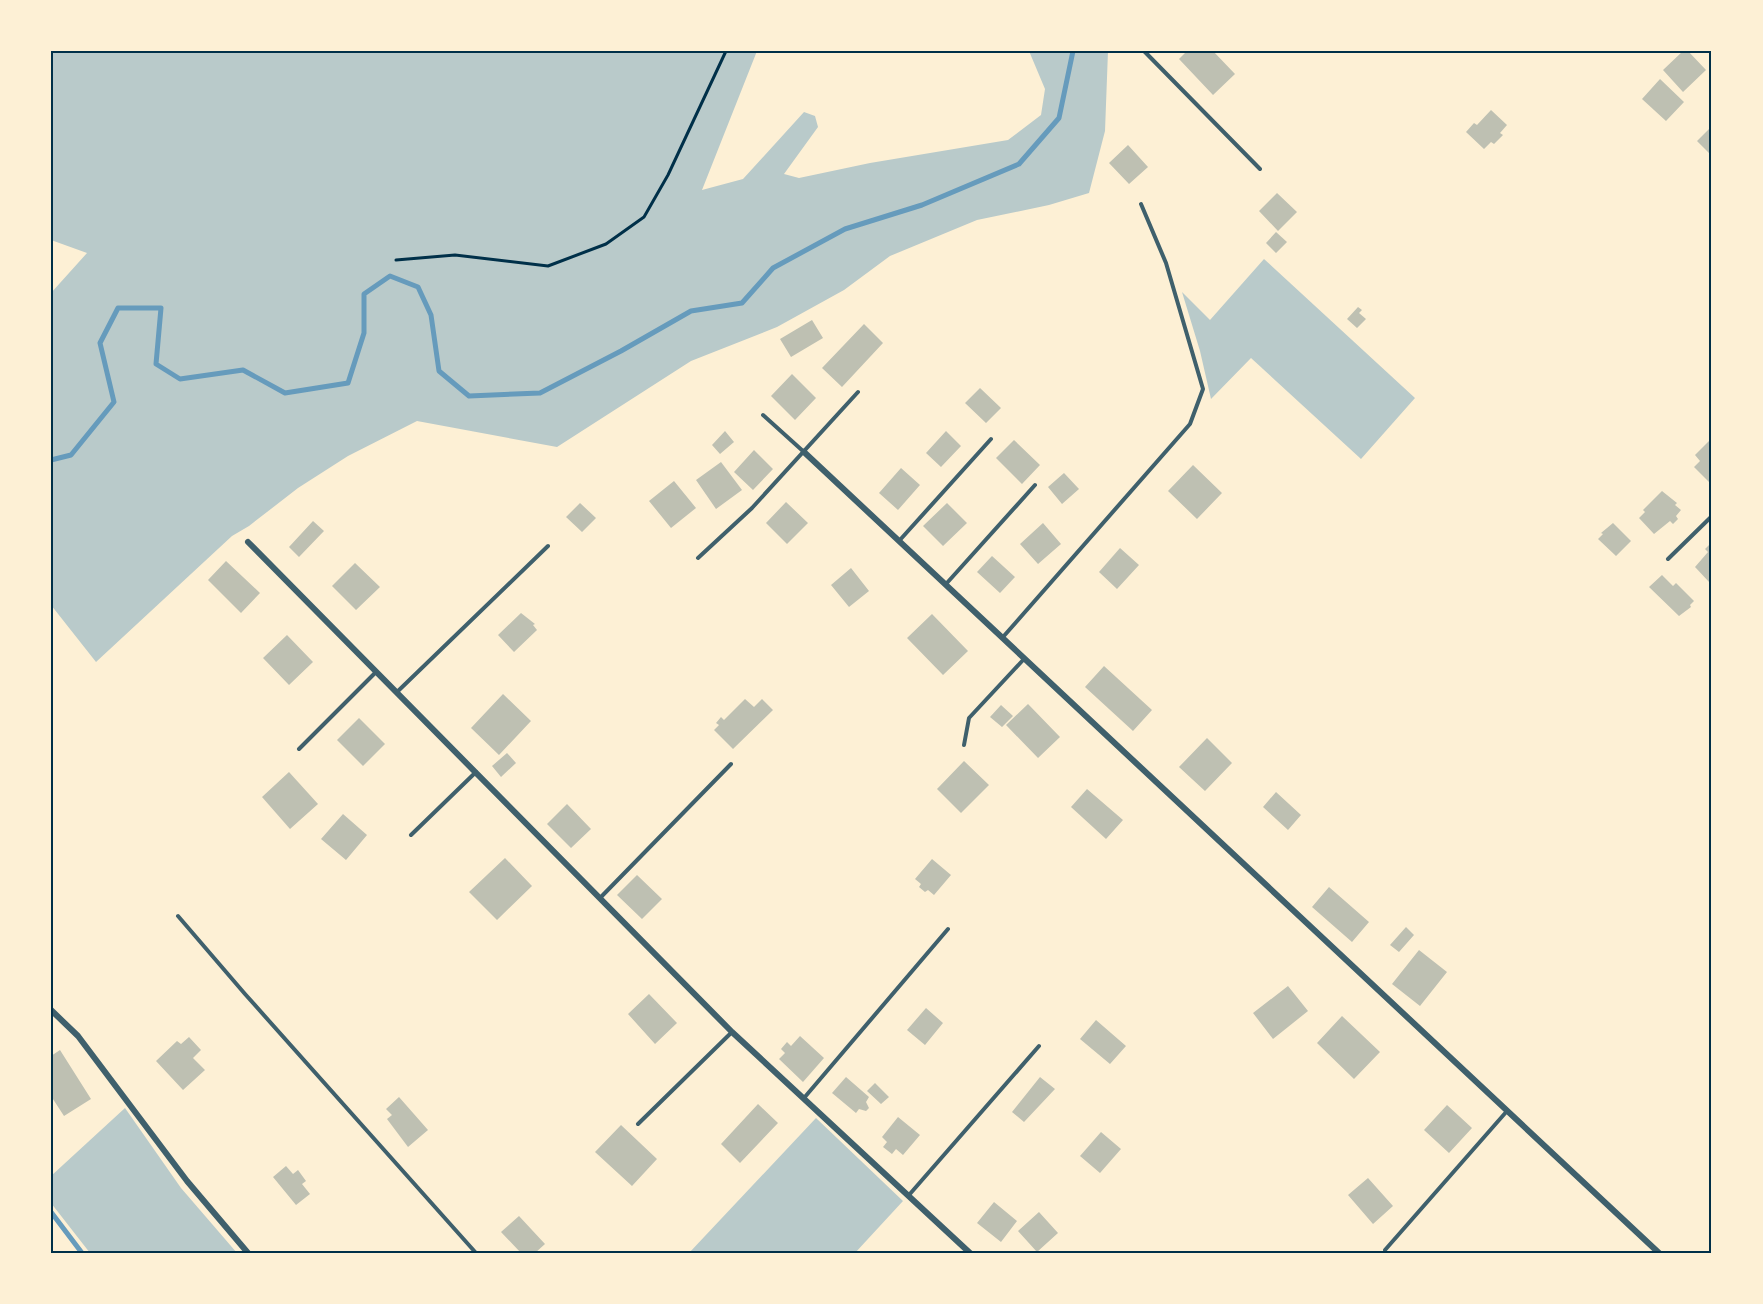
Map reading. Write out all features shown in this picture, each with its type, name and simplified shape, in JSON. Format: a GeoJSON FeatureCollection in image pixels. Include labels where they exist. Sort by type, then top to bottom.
{"type":"FeatureCollection","features":[{"type":"Feature","properties":{"kind":"street"},"geometry":{"type":"LineString","coordinates":[[804,452],[1659,1253]]}},
{"type":"Feature","properties":{"kind":"street"},"geometry":{"type":"LineString","coordinates":[[248,542],[732,1032],[970,1253]]}},
{"type":"Feature","properties":{"kind":"street"},"geometry":{"type":"LineString","coordinates":[[51,1010],[78,1036],[187,1181],[248,1253]]}},
{"type":"Feature","properties":{"kind":"lane"},"geometry":{"type":"LineString","coordinates":[[1144,51],[1260,169]]}},
{"type":"Feature","properties":{"kind":"lane"},"geometry":{"type":"LineString","coordinates":[[1002,638],[1190,424],[1203,389],[1166,263],[1141,204]]}},
{"type":"Feature","properties":{"kind":"lane"},"geometry":{"type":"LineString","coordinates":[[698,558],[752,508],[858,392]]}},
{"type":"Feature","properties":{"kind":"lane"},"geometry":{"type":"LineString","coordinates":[[763,415],[804,452]]}},
{"type":"Feature","properties":{"kind":"lane"},"geometry":{"type":"LineString","coordinates":[[899,541],[991,439]]}},
{"type":"Feature","properties":{"kind":"lane"},"geometry":{"type":"LineString","coordinates":[[945,585],[1035,485]]}},
{"type":"Feature","properties":{"kind":"lane"},"geometry":{"type":"LineString","coordinates":[[1668,559],[1712,516]]}},
{"type":"Feature","properties":{"kind":"lane"},"geometry":{"type":"LineString","coordinates":[[397,692],[548,546]]}},
{"type":"Feature","properties":{"kind":"lane"},"geometry":{"type":"LineString","coordinates":[[964,746],[969,717],[1024,658]]}},
{"type":"Feature","properties":{"kind":"lane"},"geometry":{"type":"LineString","coordinates":[[299,749],[376,671]]}},
{"type":"Feature","properties":{"kind":"lane"},"geometry":{"type":"LineString","coordinates":[[600,898],[731,764]]}},
{"type":"Feature","properties":{"kind":"lane"},"geometry":{"type":"LineString","coordinates":[[411,835],[476,772]]}},
{"type":"Feature","properties":{"kind":"lane"},"geometry":{"type":"LineString","coordinates":[[178,916],[476,1253]]}},
{"type":"Feature","properties":{"kind":"lane"},"geometry":{"type":"LineString","coordinates":[[804,1098],[948,929]]}},
{"type":"Feature","properties":{"kind":"lane"},"geometry":{"type":"LineString","coordinates":[[638,1124],[732,1032]]}},
{"type":"Feature","properties":{"kind":"lane"},"geometry":{"type":"LineString","coordinates":[[908,1196],[1039,1046]]}},
{"type":"Feature","properties":{"kind":"lane"},"geometry":{"type":"LineString","coordinates":[[1385,1251],[1507,1111]]}},
{"type":"Feature","properties":{"kind":"path"},"geometry":{"type":"LineString","coordinates":[[396,260],[455,255],[548,266],[606,244],[644,217],[668,175],[726,51]]}},
{"type":"Feature","properties":{"kind":"shaded area"},"geometry":{"type":"Polygon","coordinates":[[[51,51],[757,51],[702,190],[743,179],[804,112],[815,116],[818,127],[784,174],[799,178],[870,163],[1008,140],[1041,115],[1045,89],[1029,51],[1108,51],[1105,131],[1089,193],[1049,205],[977,220],[890,256],[844,290],[777,327],[691,361],[557,447],[417,421],[348,456],[298,488],[249,526],[232,536],[96,662],[51,605],[51,293],[87,253],[51,240],[51,51]]]}},
{"type":"Feature","properties":{"kind":"shaded area"},"geometry":{"type":"Polygon","coordinates":[[[1264,259],[1415,398],[1361,459],[1251,358],[1211,399],[1200,351],[1182,292],[1210,320],[1264,259]]]}},
{"type":"Feature","properties":{"kind":"shaded area"},"geometry":{"type":"Polygon","coordinates":[[[125,1108],[181,1188],[237,1253],[90,1253],[51,1203],[51,1176],[125,1108]]]}},
{"type":"Feature","properties":{"kind":"shaded area"},"geometry":{"type":"Polygon","coordinates":[[[816,1118],[903,1201],[855,1253],[689,1253],[816,1118]]]}},
{"type":"Feature","properties":{"kind":"building"},"geometry":{"type":"Polygon","coordinates":[[[1187,51],[1213,51],[1235,74],[1213,95],[1179,59],[1187,51]]]}},
{"type":"Feature","properties":{"kind":"building"},"geometry":{"type":"Polygon","coordinates":[[[1683,51],[1688,51],[1706,70],[1683,92],[1663,70],[1683,51]]]}},
{"type":"Feature","properties":{"kind":"building"},"geometry":{"type":"Polygon","coordinates":[[[1660,79],[1684,102],[1666,121],[1642,99],[1660,79]]]}},
{"type":"Feature","properties":{"kind":"building"},"geometry":{"type":"Polygon","coordinates":[[[1491,110],[1507,125],[1500,133],[1503,135],[1494,144],[1491,142],[1484,149],[1466,132],[1474,123],[1477,125],[1491,110]]]}},
{"type":"Feature","properties":{"kind":"building"},"geometry":{"type":"Polygon","coordinates":[[[1712,126],[1712,156],[1697,141],[1712,126]]]}},
{"type":"Feature","properties":{"kind":"building"},"geometry":{"type":"Polygon","coordinates":[[[1128,145],[1148,167],[1129,184],[1109,163],[1128,145]]]}},
{"type":"Feature","properties":{"kind":"building"},"geometry":{"type":"Polygon","coordinates":[[[1277,193],[1297,212],[1278,231],[1259,211],[1277,193]]]}},
{"type":"Feature","properties":{"kind":"building"},"geometry":{"type":"Polygon","coordinates":[[[1276,232],[1287,242],[1276,253],[1266,243],[1276,232]]]}},
{"type":"Feature","properties":{"kind":"building"},"geometry":{"type":"Polygon","coordinates":[[[1358,307],[1362,310],[1359,313],[1366,319],[1357,328],[1347,319],[1358,307]]]}},
{"type":"Feature","properties":{"kind":"building"},"geometry":{"type":"Polygon","coordinates":[[[812,320],[823,338],[791,357],[780,339],[812,320]]]}},
{"type":"Feature","properties":{"kind":"building"},"geometry":{"type":"Polygon","coordinates":[[[864,324],[883,343],[842,387],[822,368],[864,324]]]}},
{"type":"Feature","properties":{"kind":"building"},"geometry":{"type":"Polygon","coordinates":[[[792,374],[816,398],[795,420],[771,396],[792,374]]]}},
{"type":"Feature","properties":{"kind":"building"},"geometry":{"type":"Polygon","coordinates":[[[980,388],[1001,408],[986,423],[965,403],[980,388]]]}},
{"type":"Feature","properties":{"kind":"building"},"geometry":{"type":"Polygon","coordinates":[[[725,431],[734,442],[720,454],[712,445],[725,431]]]}},
{"type":"Feature","properties":{"kind":"building"},"geometry":{"type":"Polygon","coordinates":[[[946,431],[961,446],[941,467],[926,453],[946,431]]]}},
{"type":"Feature","properties":{"kind":"building"},"geometry":{"type":"Polygon","coordinates":[[[1712,438],[1712,481],[1710,483],[1694,467],[1700,461],[1695,455],[1712,438]]]}},
{"type":"Feature","properties":{"kind":"building"},"geometry":{"type":"Polygon","coordinates":[[[1014,440],[1040,465],[1022,484],[996,458],[1014,440]]]}},
{"type":"Feature","properties":{"kind":"building"},"geometry":{"type":"Polygon","coordinates":[[[754,450],[773,469],[753,490],[734,472],[754,450]]]}},
{"type":"Feature","properties":{"kind":"building"},"geometry":{"type":"Polygon","coordinates":[[[721,462],[742,490],[716,509],[696,480],[721,462]]]}},
{"type":"Feature","properties":{"kind":"building"},"geometry":{"type":"Polygon","coordinates":[[[1193,465],[1222,493],[1197,519],[1168,491],[1193,465]]]}},
{"type":"Feature","properties":{"kind":"building"},"geometry":{"type":"Polygon","coordinates":[[[901,468],[920,485],[898,510],[879,493],[901,468]]]}},
{"type":"Feature","properties":{"kind":"building"},"geometry":{"type":"Polygon","coordinates":[[[1064,473],[1079,489],[1062,504],[1048,487],[1064,473]]]}},
{"type":"Feature","properties":{"kind":"building"},"geometry":{"type":"Polygon","coordinates":[[[674,481],[696,508],[671,528],[649,501],[674,481]]]}},
{"type":"Feature","properties":{"kind":"building"},"geometry":{"type":"Polygon","coordinates":[[[1662,491],[1677,503],[1675,505],[1681,510],[1676,516],[1678,519],[1673,524],[1670,521],[1654,534],[1639,518],[1645,512],[1643,510],[1662,491]]]}},
{"type":"Feature","properties":{"kind":"building"},"geometry":{"type":"Polygon","coordinates":[[[786,502],[808,523],[787,544],[766,523],[786,502]]]}},
{"type":"Feature","properties":{"kind":"building"},"geometry":{"type":"Polygon","coordinates":[[[580,503],[596,518],[582,532],[566,517],[580,503]]]}},
{"type":"Feature","properties":{"kind":"building"},"geometry":{"type":"Polygon","coordinates":[[[947,503],[967,523],[943,546],[923,526],[947,503]]]}},
{"type":"Feature","properties":{"kind":"building"},"geometry":{"type":"Polygon","coordinates":[[[313,521],[324,531],[299,557],[289,547],[313,521]]]}},
{"type":"Feature","properties":{"kind":"building"},"geometry":{"type":"Polygon","coordinates":[[[1043,523],[1061,544],[1038,564],[1020,544],[1043,523]]]}},
{"type":"Feature","properties":{"kind":"building"},"geometry":{"type":"Polygon","coordinates":[[[1613,523],[1631,541],[1616,556],[1598,539],[1603,534],[1601,533],[1613,523]]]}},
{"type":"Feature","properties":{"kind":"building"},"geometry":{"type":"Polygon","coordinates":[[[1710,544],[1712,545],[1712,581],[1710,583],[1695,567],[1708,552],[1705,549],[1710,544]]]}},
{"type":"Feature","properties":{"kind":"building"},"geometry":{"type":"Polygon","coordinates":[[[1120,548],[1139,565],[1117,589],[1099,572],[1120,548]]]}},
{"type":"Feature","properties":{"kind":"building"},"geometry":{"type":"Polygon","coordinates":[[[992,556],[1015,577],[1000,593],[977,572],[992,556]]]}},
{"type":"Feature","properties":{"kind":"building"},"geometry":{"type":"Polygon","coordinates":[[[226,561],[260,593],[241,613],[208,580],[226,561]]]}},
{"type":"Feature","properties":{"kind":"building"},"geometry":{"type":"Polygon","coordinates":[[[355,563],[380,587],[356,610],[332,586],[355,563]]]}},
{"type":"Feature","properties":{"kind":"building"},"geometry":{"type":"Polygon","coordinates":[[[851,568],[869,591],[849,607],[831,585],[851,568]]]}},
{"type":"Feature","properties":{"kind":"building"},"geometry":{"type":"Polygon","coordinates":[[[1662,575],[1673,586],[1676,583],[1694,601],[1691,607],[1679,616],[1649,587],[1662,575]]]}},
{"type":"Feature","properties":{"kind":"building"},"geometry":{"type":"Polygon","coordinates":[[[521,613],[535,624],[533,625],[537,630],[514,652],[498,635],[521,613]]]}},
{"type":"Feature","properties":{"kind":"building"},"geometry":{"type":"Polygon","coordinates":[[[932,614],[968,651],[943,675],[907,638],[932,614]]]}},
{"type":"Feature","properties":{"kind":"building"},"geometry":{"type":"Polygon","coordinates":[[[287,635],[313,662],[289,685],[263,658],[287,635]]]}},
{"type":"Feature","properties":{"kind":"building"},"geometry":{"type":"Polygon","coordinates":[[[1104,666],[1152,710],[1133,731],[1085,687],[1104,666]]]}},
{"type":"Feature","properties":{"kind":"building"},"geometry":{"type":"Polygon","coordinates":[[[503,694],[531,721],[499,755],[471,728],[503,694]]]}},
{"type":"Feature","properties":{"kind":"building"},"geometry":{"type":"Polygon","coordinates":[[[745,699],[754,707],[762,699],[773,710],[733,749],[714,730],[719,725],[716,723],[721,717],[724,720],[745,699]]]}},
{"type":"Feature","properties":{"kind":"building"},"geometry":{"type":"Polygon","coordinates":[[[1028,704],[1060,737],[1038,758],[1006,725],[1028,704]]]}},
{"type":"Feature","properties":{"kind":"building"},"geometry":{"type":"Polygon","coordinates":[[[1001,705],[1013,716],[1002,727],[990,717],[1001,705]]]}},
{"type":"Feature","properties":{"kind":"building"},"geometry":{"type":"Polygon","coordinates":[[[359,718],[385,744],[363,766],[337,740],[359,718]]]}},
{"type":"Feature","properties":{"kind":"building"},"geometry":{"type":"Polygon","coordinates":[[[1207,738],[1232,763],[1205,791],[1179,767],[1207,738]]]}},
{"type":"Feature","properties":{"kind":"building"},"geometry":{"type":"Polygon","coordinates":[[[507,753],[516,763],[501,777],[492,766],[507,753]]]}},
{"type":"Feature","properties":{"kind":"building"},"geometry":{"type":"Polygon","coordinates":[[[964,761],[989,785],[961,813],[937,789],[964,761]]]}},
{"type":"Feature","properties":{"kind":"building"},"geometry":{"type":"Polygon","coordinates":[[[289,772],[318,804],[290,829],[262,797],[289,772]]]}},
{"type":"Feature","properties":{"kind":"building"},"geometry":{"type":"Polygon","coordinates":[[[1087,789],[1123,820],[1106,839],[1071,807],[1087,789]]]}},
{"type":"Feature","properties":{"kind":"building"},"geometry":{"type":"Polygon","coordinates":[[[1276,792],[1301,815],[1288,830],[1263,807],[1276,792]]]}},
{"type":"Feature","properties":{"kind":"building"},"geometry":{"type":"Polygon","coordinates":[[[567,804],[591,829],[571,848],[547,824],[567,804]]]}},
{"type":"Feature","properties":{"kind":"building"},"geometry":{"type":"Polygon","coordinates":[[[343,814],[367,835],[346,860],[321,839],[343,814]]]}},
{"type":"Feature","properties":{"kind":"building"},"geometry":{"type":"Polygon","coordinates":[[[505,858],[532,886],[497,920],[469,892],[505,858]]]}},
{"type":"Feature","properties":{"kind":"building"},"geometry":{"type":"Polygon","coordinates":[[[932,859],[951,875],[934,895],[919,887],[921,884],[915,879],[932,859]]]}},
{"type":"Feature","properties":{"kind":"building"},"geometry":{"type":"Polygon","coordinates":[[[637,875],[662,899],[642,919],[617,895],[637,875]]]}},
{"type":"Feature","properties":{"kind":"building"},"geometry":{"type":"Polygon","coordinates":[[[1329,887],[1369,922],[1352,942],[1312,907],[1329,887]]]}},
{"type":"Feature","properties":{"kind":"building"},"geometry":{"type":"Polygon","coordinates":[[[1406,927],[1414,935],[1399,952],[1390,945],[1406,927]]]}},
{"type":"Feature","properties":{"kind":"building"},"geometry":{"type":"Polygon","coordinates":[[[1419,950],[1447,972],[1420,1006],[1392,984],[1419,950]]]}},
{"type":"Feature","properties":{"kind":"building"},"geometry":{"type":"Polygon","coordinates":[[[1288,986],[1308,1011],[1273,1039],[1253,1013],[1288,986]]]}},
{"type":"Feature","properties":{"kind":"building"},"geometry":{"type":"Polygon","coordinates":[[[649,994],[677,1023],[655,1044],[628,1014],[649,994]]]}},
{"type":"Feature","properties":{"kind":"building"},"geometry":{"type":"Polygon","coordinates":[[[926,1008],[943,1023],[925,1045],[907,1030],[926,1008]]]}},
{"type":"Feature","properties":{"kind":"building"},"geometry":{"type":"Polygon","coordinates":[[[1342,1016],[1380,1052],[1354,1079],[1317,1043],[1342,1016]]]}},
{"type":"Feature","properties":{"kind":"building"},"geometry":{"type":"Polygon","coordinates":[[[1096,1020],[1126,1046],[1110,1064],[1080,1039],[1096,1020]]]}},
{"type":"Feature","properties":{"kind":"building"},"geometry":{"type":"Polygon","coordinates":[[[800,1036],[824,1058],[803,1082],[779,1059],[785,1053],[781,1049],[787,1042],[791,1046],[800,1036]]]}},
{"type":"Feature","properties":{"kind":"building"},"geometry":{"type":"Polygon","coordinates":[[[189,1037],[201,1050],[193,1058],[205,1070],[183,1090],[156,1061],[177,1041],[181,1044],[189,1037]]]}},
{"type":"Feature","properties":{"kind":"building"},"geometry":{"type":"Polygon","coordinates":[[[60,1050],[91,1099],[64,1116],[51,1096],[51,1056],[60,1050]]]}},
{"type":"Feature","properties":{"kind":"building"},"geometry":{"type":"Polygon","coordinates":[[[846,1077],[869,1097],[866,1102],[869,1108],[866,1111],[859,1109],[856,1113],[832,1093],[846,1077]]]}},
{"type":"Feature","properties":{"kind":"building"},"geometry":{"type":"Polygon","coordinates":[[[1040,1077],[1055,1089],[1024,1122],[1012,1112],[1040,1077]]]}},
{"type":"Feature","properties":{"kind":"building"},"geometry":{"type":"Polygon","coordinates":[[[875,1083],[889,1097],[881,1104],[867,1091],[875,1083]]]}},
{"type":"Feature","properties":{"kind":"building"},"geometry":{"type":"Polygon","coordinates":[[[399,1097],[428,1130],[408,1147],[387,1119],[392,1115],[386,1109],[399,1097]]]}},
{"type":"Feature","properties":{"kind":"building"},"geometry":{"type":"Polygon","coordinates":[[[758,1104],[778,1123],[740,1163],[721,1144],[758,1104]]]}},
{"type":"Feature","properties":{"kind":"building"},"geometry":{"type":"Polygon","coordinates":[[[1447,1105],[1472,1128],[1449,1153],[1424,1130],[1447,1105]]]}},
{"type":"Feature","properties":{"kind":"building"},"geometry":{"type":"Polygon","coordinates":[[[898,1117],[920,1135],[903,1155],[896,1149],[892,1154],[883,1147],[887,1142],[882,1137],[898,1117]]]}},
{"type":"Feature","properties":{"kind":"building"},"geometry":{"type":"Polygon","coordinates":[[[621,1125],[657,1159],[632,1186],[595,1152],[621,1125]]]}},
{"type":"Feature","properties":{"kind":"building"},"geometry":{"type":"Polygon","coordinates":[[[1101,1132],[1121,1149],[1100,1173],[1080,1156],[1101,1132]]]}},
{"type":"Feature","properties":{"kind":"building"},"geometry":{"type":"Polygon","coordinates":[[[286,1166],[293,1174],[298,1170],[306,1181],[302,1184],[310,1194],[296,1205],[273,1177],[286,1166]]]}},
{"type":"Feature","properties":{"kind":"building"},"geometry":{"type":"Polygon","coordinates":[[[1368,1178],[1393,1206],[1373,1224],[1348,1195],[1368,1178]]]}},
{"type":"Feature","properties":{"kind":"building"},"geometry":{"type":"Polygon","coordinates":[[[994,1202],[1017,1221],[1001,1242],[977,1223],[994,1202]]]}},
{"type":"Feature","properties":{"kind":"building"},"geometry":{"type":"Polygon","coordinates":[[[1039,1212],[1058,1233],[1037,1252],[1018,1231],[1039,1212]]]}},
{"type":"Feature","properties":{"kind":"building"},"geometry":{"type":"Polygon","coordinates":[[[519,1216],[545,1244],[535,1253],[521,1253],[501,1232],[519,1216]]]}},
{"type":"Feature","properties":{"kind":"waterway"},"geometry":{"type":"LineString","coordinates":[[51,460],[71,455],[114,402],[100,343],[118,308],[161,308],[156,364],[180,379],[243,370],[285,393],[348,383],[364,333],[364,294],[390,276],[418,287],[431,315],[439,371],[469,396],[540,393],[691,311],[742,303],[773,268],[845,229],[922,205],[1019,164],[1059,118],[1073,51]]}},
{"type":"Feature","properties":{"kind":"waterway"},"geometry":{"type":"LineString","coordinates":[[51,1212],[82,1253]]}}]}
